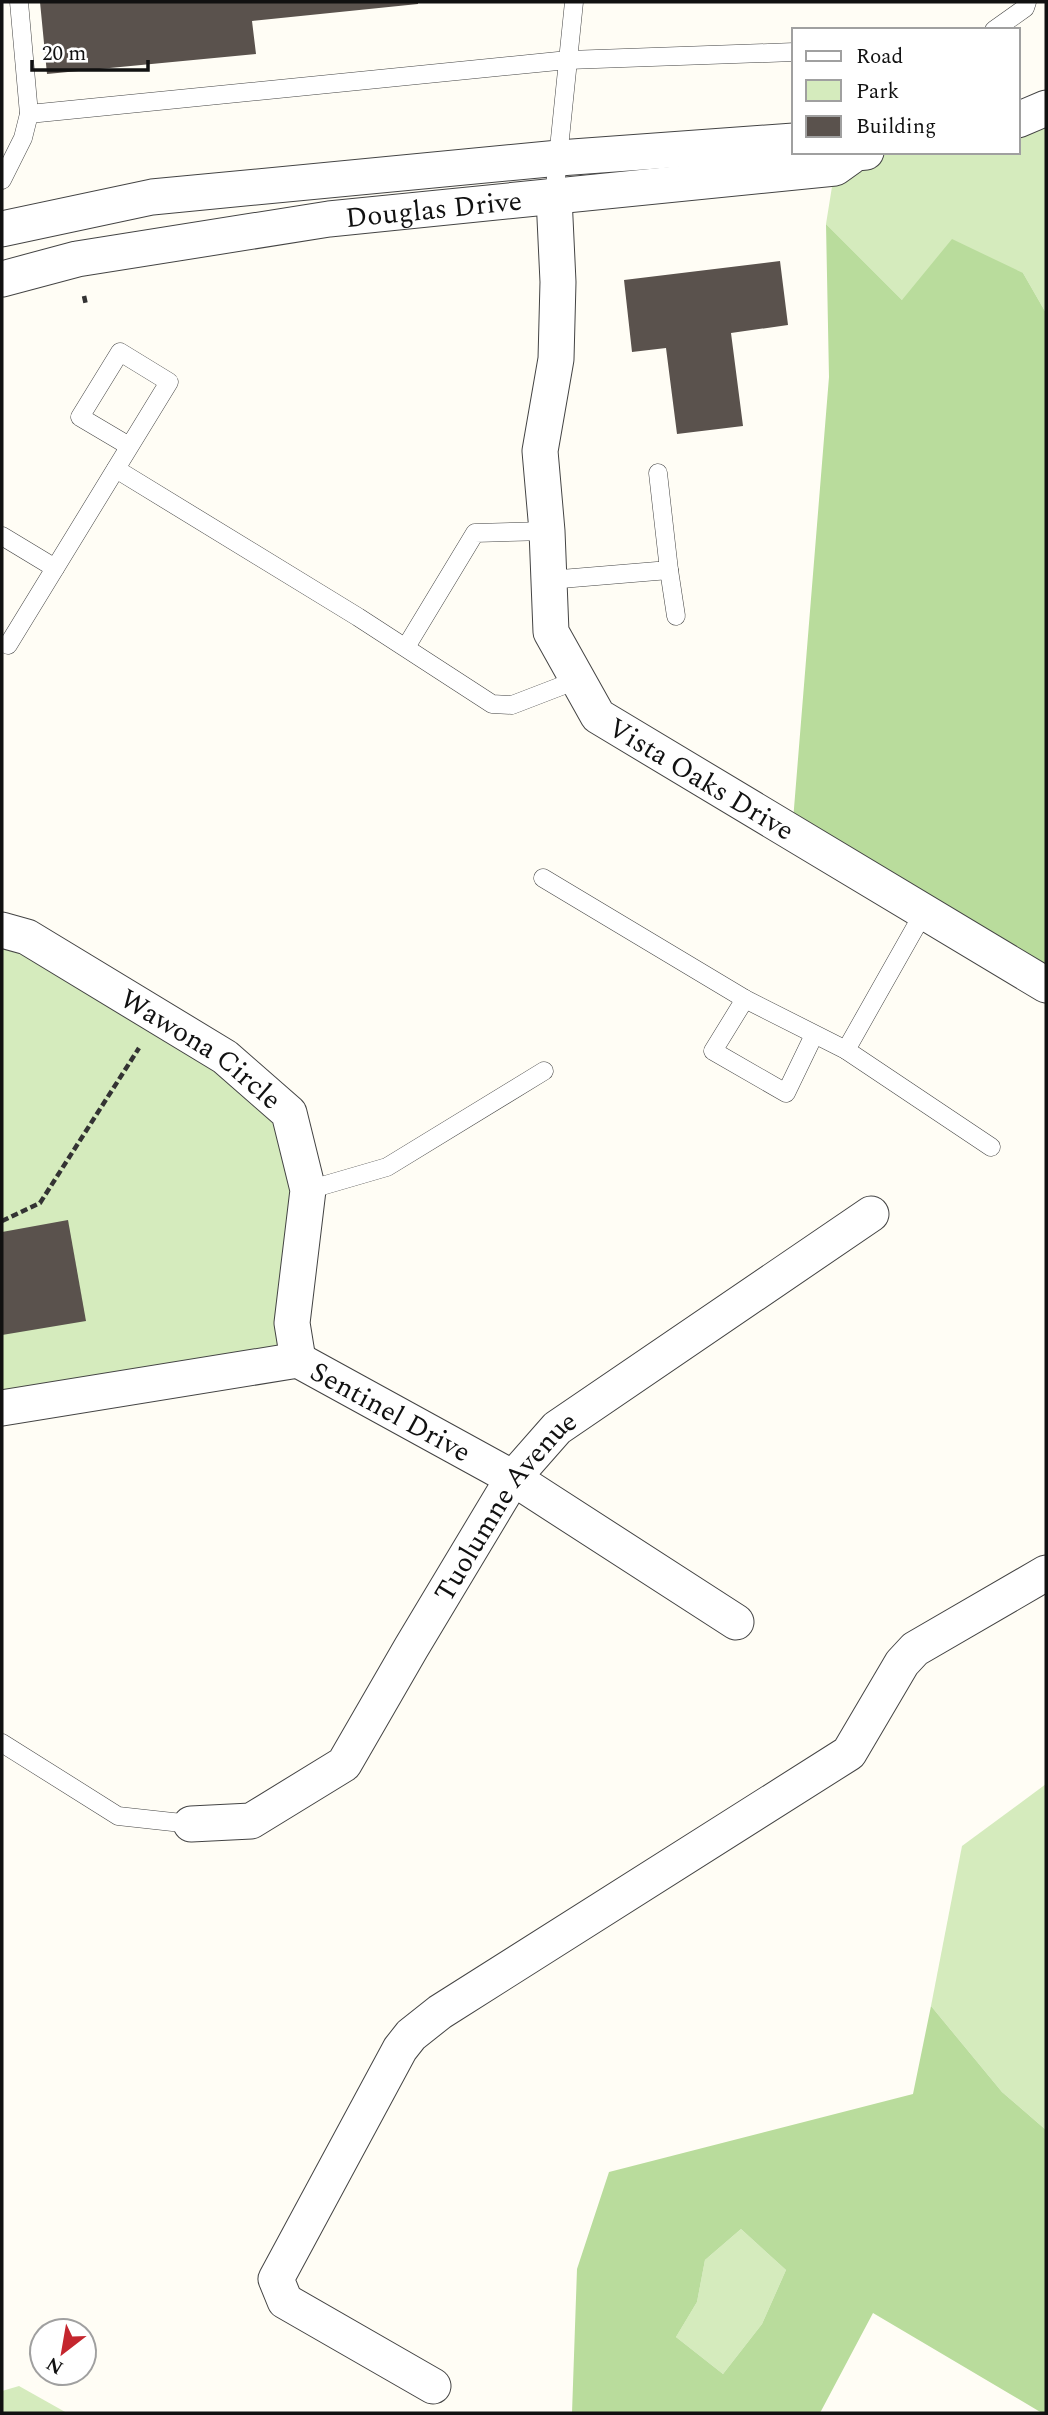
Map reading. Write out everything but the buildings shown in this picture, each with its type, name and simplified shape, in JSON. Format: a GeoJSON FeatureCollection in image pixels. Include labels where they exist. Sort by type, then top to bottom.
{"type":"FeatureCollection","features":[{"type":"Feature","properties":{"kind":"street"},"geometry":{"type":"LineString","coordinates":[[1020,119],[1046,108]]}},
{"type":"Feature","properties":{"kind":"street"},"geometry":{"type":"LineString","coordinates":[[2,229],[152,197],[559,158],[792,141]]}},
{"type":"Feature","properties":{"kind":"street","name":"Douglas Drive"},"geometry":{"type":"LineString","coordinates":[[2,279],[77,259],[329,219],[835,168],[857,154]]}},
{"type":"Feature","properties":{"kind":"street","name":"Vista Oaks Drive"},"geometry":{"type":"LineString","coordinates":[[554,197],[558,282],[556,359],[540,451],[547,531],[551,632],[598,716],[1046,985]]}},
{"type":"Feature","properties":{"kind":"street","name":"Wawona Circle"},"geometry":{"type":"LineString","coordinates":[[2,930],[27,937],[225,1057],[289,1113],[308,1190],[292,1323],[298,1360]]}},
{"type":"Feature","properties":{"kind":"street","name":"Tuolumne Avenue"},"geometry":{"type":"LineString","coordinates":[[191,1824],[251,1821],[344,1765],[513,1478],[556,1428],[871,1214]]}},
{"type":"Feature","properties":{"kind":"street","name":"Sentinel Drive"},"geometry":{"type":"LineString","coordinates":[[2,1408],[298,1360],[513,1478],[736,1622]]}},
{"type":"Feature","properties":{"kind":"street"},"geometry":{"type":"LineString","coordinates":[[433,2386],[285,2301],[276,2278],[400,2049],[411,2035],[440,2012],[849,1753],[902,1663],[915,1648],[1046,1573]]}},
{"type":"Feature","properties":{"kind":"lane"},"geometry":{"type":"LineString","coordinates":[[2,180],[23,138],[29,114],[19,2]]}},
{"type":"Feature","properties":{"kind":"lane"},"geometry":{"type":"LineString","coordinates":[[554,197],[574,2]]}},
{"type":"Feature","properties":{"kind":"lane"},"geometry":{"type":"LineString","coordinates":[[997,28],[1025,8],[1027,2]]}},
{"type":"Feature","properties":{"kind":"lane"},"geometry":{"type":"LineString","coordinates":[[29,114],[568,60],[792,52]]}},
{"type":"Feature","properties":{"kind":"lane"},"geometry":{"type":"LineString","coordinates":[[8,645],[169,382],[120,352],[80,417],[129,446]]}},
{"type":"Feature","properties":{"kind":"lane"},"geometry":{"type":"LineString","coordinates":[[116,469],[406,647],[492,704],[512,705],[577,680]]}},
{"type":"Feature","properties":{"kind":"lane"},"geometry":{"type":"LineString","coordinates":[[658,474],[676,616]]}},
{"type":"Feature","properties":{"kind":"lane"},"geometry":{"type":"LineString","coordinates":[[406,647],[475,533],[547,531]]}},
{"type":"Feature","properties":{"kind":"lane"},"geometry":{"type":"LineString","coordinates":[[2,536],[55,568]]}},
{"type":"Feature","properties":{"kind":"lane"},"geometry":{"type":"LineString","coordinates":[[549,580],[669,570]]}},
{"type":"Feature","properties":{"kind":"lane"},"geometry":{"type":"LineString","coordinates":[[543,878],[744,999],[846,1050],[991,1147]]}},
{"type":"Feature","properties":{"kind":"lane"},"geometry":{"type":"LineString","coordinates":[[846,1050],[924,912]]}},
{"type":"Feature","properties":{"kind":"lane"},"geometry":{"type":"LineString","coordinates":[[744,999],[713,1052],[786,1093],[814,1034]]}},
{"type":"Feature","properties":{"kind":"lane"},"geometry":{"type":"LineString","coordinates":[[308,1190],[387,1167],[544,1071]]}},
{"type":"Feature","properties":{"kind":"lane"},"geometry":{"type":"LineString","coordinates":[[2,1743],[118,1816],[191,1824]]}},
{"type":"Feature","properties":{"kind":"path"},"geometry":{"type":"LineString","coordinates":[[2,1222],[40,1203],[159,1017]]}},
{"type":"Feature","properties":{"kind":"green space"},"geometry":{"type":"Polygon","coordinates":[[[1046,108],[1046,313],[1023,273],[902,300],[826,224],[835,168],[862,154],[1020,154],[1020,119],[1046,108]]]}},
{"type":"Feature","properties":{"kind":"green space"},"geometry":{"type":"Polygon","coordinates":[[[826,224],[902,300],[952,239],[1023,273],[1046,313],[1046,985],[792,833],[829,377],[826,224]]]}},
{"type":"Feature","properties":{"kind":"green space"},"geometry":{"type":"Polygon","coordinates":[[[2,930],[289,1113],[298,1360],[2,1408],[2,930]]]}},
{"type":"Feature","properties":{"kind":"green space"},"geometry":{"type":"Polygon","coordinates":[[[1046,1784],[1046,2130],[1002,2092],[931,2006],[962,1846],[1046,1784]]]}},
{"type":"Feature","properties":{"kind":"green space"},"geometry":{"type":"Polygon","coordinates":[[[931,2006],[1002,2092],[1046,2130],[1046,2413],[873,2313],[820,2413],[572,2413],[577,2269],[609,2172],[913,2094],[931,2006]],[[741,2229],[705,2260],[697,2302],[676,2337],[723,2374],[762,2324],[786,2270],[741,2229]]]}},
{"type":"Feature","properties":{"kind":"green space"},"geometry":{"type":"Polygon","coordinates":[[[741,2229],[786,2270],[762,2324],[723,2374],[676,2337],[697,2302],[705,2260],[741,2229]]]}},
{"type":"Feature","properties":{"kind":"green space"},"geometry":{"type":"Polygon","coordinates":[[[19,2386],[67,2413],[2,2413],[2,2391],[19,2386]]]}}]}
